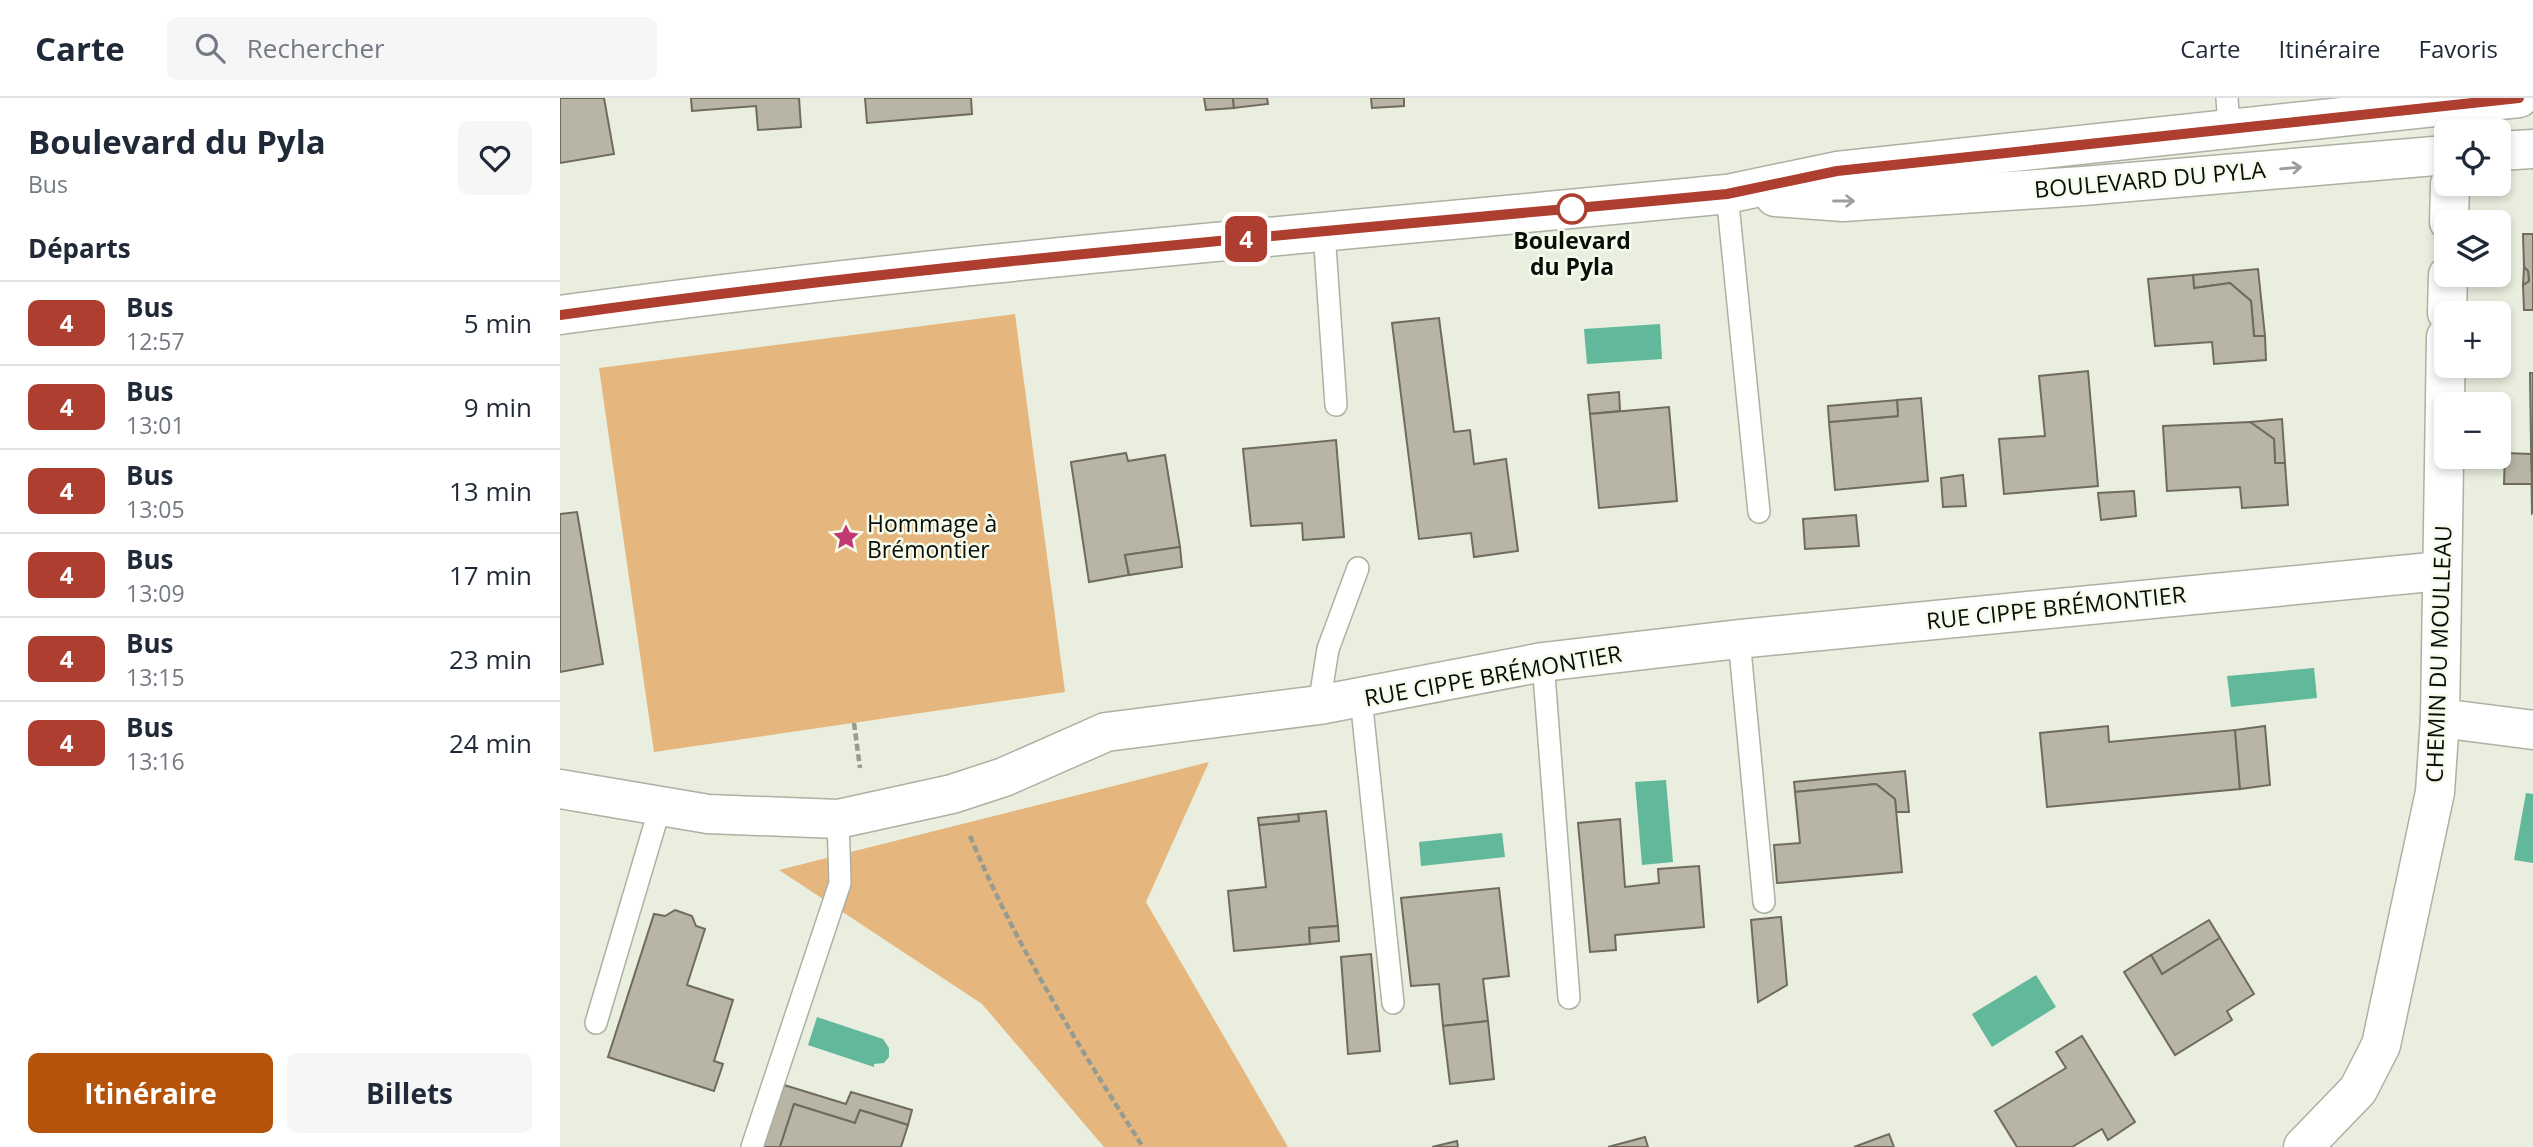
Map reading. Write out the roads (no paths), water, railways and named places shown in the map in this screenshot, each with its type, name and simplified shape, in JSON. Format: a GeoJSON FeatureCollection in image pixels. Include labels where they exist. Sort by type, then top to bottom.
{"type":"FeatureCollection","features":[{"type":"Feature","properties":{"kind":"street","name":"BOULEVARD DU PYLA"},"geometry":{"type":"LineString","coordinates":[[560,315],[767,287],[1727,194],[1837,171],[2228,113],[2372,106],[2447,118],[2519,98]]}},
{"type":"Feature","properties":{"kind":"street"},"geometry":{"type":"LineString","coordinates":[[2511,150],[2533,149]]}},
{"type":"Feature","properties":{"kind":"street","name":"BOULEVARD DU PYLA"},"geometry":{"type":"LineString","coordinates":[[1727,194],[1843,202],[2434,156]]}},
{"type":"Feature","properties":{"kind":"street","name":"CHEMIN DU MOULLEAU"},"geometry":{"type":"LineString","coordinates":[[2303,1147],[2358,1090],[2381,1045],[2435,792],[2440,718],[2445,378]]}},
{"type":"Feature","properties":{"kind":"street","name":"RUE CIPPE BRÉMONTIER"},"geometry":{"type":"LineString","coordinates":[[560,789],[708,814],[838,819],[952,794],[1004,777],[1107,732],[1319,705],[1543,662],[1740,639],[2441,571]]}},
{"type":"Feature","properties":{"kind":"street"},"geometry":{"type":"LineString","coordinates":[[2440,718],[2533,730]]}},
{"type":"Feature","properties":{"kind":"lane"},"geometry":{"type":"LineString","coordinates":[[1727,194],[1759,512]]}},
{"type":"Feature","properties":{"kind":"lane"},"geometry":{"type":"LineString","coordinates":[[1324,232],[1336,405]]}},
{"type":"Feature","properties":{"kind":"lane"},"geometry":{"type":"LineString","coordinates":[[1319,705],[1328,649],[1358,568]]}},
{"type":"Feature","properties":{"kind":"lane"},"geometry":{"type":"LineString","coordinates":[[1740,639],[1764,902]]}},
{"type":"Feature","properties":{"kind":"lane"},"geometry":{"type":"LineString","coordinates":[[1543,662],[1569,998]]}},
{"type":"Feature","properties":{"kind":"lane"},"geometry":{"type":"LineString","coordinates":[[1361,698],[1393,1003]]}},
{"type":"Feature","properties":{"kind":"lane"},"geometry":{"type":"LineString","coordinates":[[596,1023],[661,804]]}},
{"type":"Feature","properties":{"kind":"lane"},"geometry":{"type":"LineString","coordinates":[[752,1147],[840,883],[838,819]]}},
{"type":"Feature","properties":{"kind":"place","name":"Boulevard du Pyla"},"geometry":{"type":"Point","coordinates":[1572,209]}},
{"type":"Feature","properties":{"kind":"place","name":"Hommage à Brémontier"},"geometry":{"type":"Point","coordinates":[846,537]}}]}
